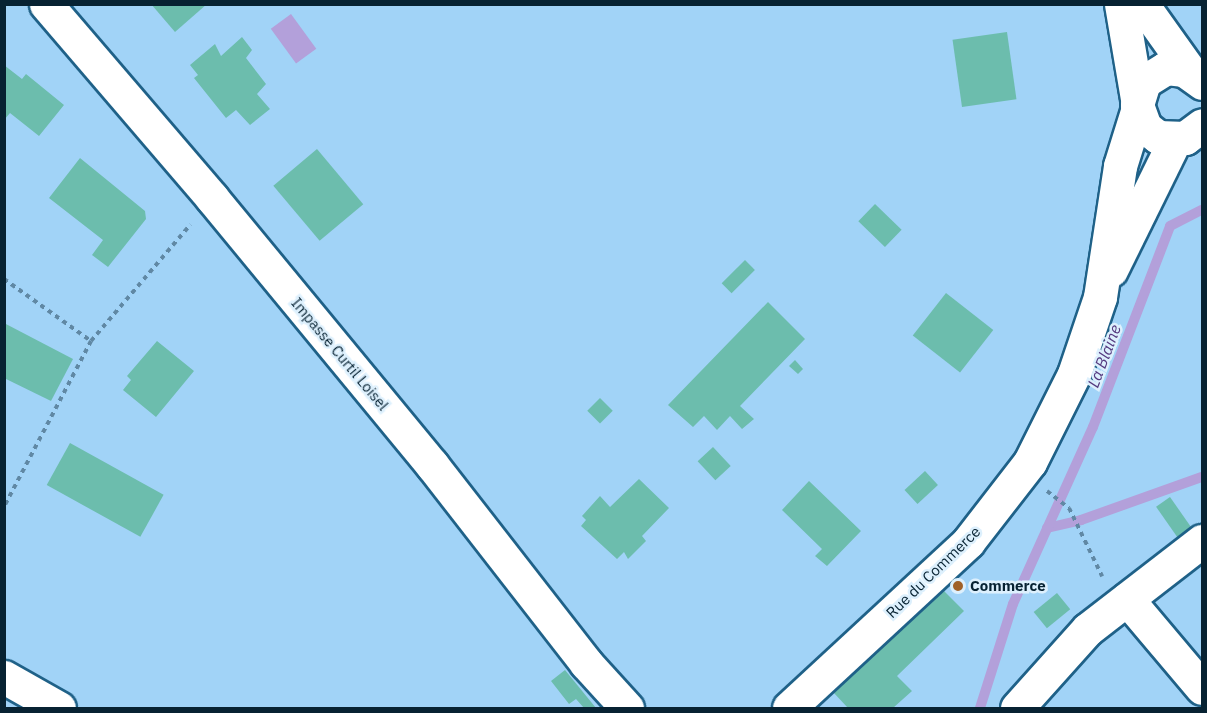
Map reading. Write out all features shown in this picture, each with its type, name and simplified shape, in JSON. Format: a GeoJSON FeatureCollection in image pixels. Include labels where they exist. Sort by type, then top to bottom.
{"type":"FeatureCollection","features":[{"type":"Feature","properties":{"kind":"street","name":"Impasse Curtil Loisel"},"geometry":{"type":"LineString","coordinates":[[46,4],[212,198],[432,465],[586,663],[627,708]]}},
{"type":"Feature","properties":{"kind":"street"},"geometry":{"type":"LineString","coordinates":[[1121,4],[1137,105],[1151,133],[1191,136]]}},
{"type":"Feature","properties":{"kind":"street"},"geometry":{"type":"LineString","coordinates":[[1142,4],[1197,79]]}},
{"type":"Feature","properties":{"kind":"street"},"geometry":{"type":"LineString","coordinates":[[1137,105],[1144,82],[1158,71],[1175,68],[1197,79]]}},
{"type":"Feature","properties":{"kind":"street","name":"Rue du Commerce"},"geometry":{"type":"LineString","coordinates":[[1104,282],[1108,231],[1120,166],[1137,105]]}},
{"type":"Feature","properties":{"kind":"street","name":"Rue du Commerce"},"geometry":{"type":"LineString","coordinates":[[789,708],[968,542],[1030,462],[1074,374],[1104,282],[1191,136]]}},
{"type":"Feature","properties":{"kind":"street"},"geometry":{"type":"LineString","coordinates":[[1017,708],[1088,629],[1203,541]]}},
{"type":"Feature","properties":{"kind":"street"},"geometry":{"type":"LineString","coordinates":[[1126,599],[1203,688]]}},
{"type":"Feature","properties":{"kind":"street"},"geometry":{"type":"LineString","coordinates":[[4,677],[59,708]]}},
{"type":"Feature","properties":{"kind":"path"},"geometry":{"type":"LineString","coordinates":[[4,507],[92,341],[212,198]]}},
{"type":"Feature","properties":{"kind":"path"},"geometry":{"type":"LineString","coordinates":[[4,279],[92,341]]}},
{"type":"Feature","properties":{"kind":"path"},"geometry":{"type":"LineString","coordinates":[[1039,491],[1047,491],[1069,508],[1100,574],[1126,599]]}},
{"type":"Feature","properties":{"kind":"shaded area"},"geometry":{"type":"Polygon","coordinates":[[[291,14],[316,49],[296,63],[271,29],[291,14]]]}},
{"type":"Feature","properties":{"kind":"building"},"geometry":{"type":"Polygon","coordinates":[[[151,4],[207,4],[175,32],[151,4]]]}},
{"type":"Feature","properties":{"kind":"building"},"geometry":{"type":"Polygon","coordinates":[[[1007,32],[1016,99],[962,107],[953,40],[1007,32]]]}},
{"type":"Feature","properties":{"kind":"building"},"geometry":{"type":"Polygon","coordinates":[[[242,37],[252,50],[246,58],[266,84],[257,94],[270,109],[250,125],[236,110],[226,118],[194,78],[198,75],[190,65],[215,44],[221,56],[242,37]]]}},
{"type":"Feature","properties":{"kind":"building"},"geometry":{"type":"Polygon","coordinates":[[[4,65],[22,79],[26,74],[64,105],[39,136],[10,113],[4,120],[4,65]]]}},
{"type":"Feature","properties":{"kind":"building"},"geometry":{"type":"Polygon","coordinates":[[[317,149],[363,204],[320,241],[273,186],[317,149]]]}},
{"type":"Feature","properties":{"kind":"building"},"geometry":{"type":"Polygon","coordinates":[[[80,158],[145,211],[146,219],[108,267],[92,255],[103,240],[49,198],[80,158]]]}},
{"type":"Feature","properties":{"kind":"building"},"geometry":{"type":"Polygon","coordinates":[[[875,204],[902,230],[885,247],[858,221],[875,204]]]}},
{"type":"Feature","properties":{"kind":"building"},"geometry":{"type":"Polygon","coordinates":[[[745,260],[755,270],[732,293],[722,283],[745,260]]]}},
{"type":"Feature","properties":{"kind":"building"},"geometry":{"type":"Polygon","coordinates":[[[946,293],[993,330],[960,372],[913,336],[946,293]]]}},
{"type":"Feature","properties":{"kind":"building"},"geometry":{"type":"Polygon","coordinates":[[[768,302],[805,339],[740,406],[754,419],[742,429],[730,416],[717,430],[704,416],[693,427],[668,405],[768,302]]]}},
{"type":"Feature","properties":{"kind":"building"},"geometry":{"type":"Polygon","coordinates":[[[4,323],[73,359],[51,401],[4,378],[4,323]]]}},
{"type":"Feature","properties":{"kind":"building"},"geometry":{"type":"Polygon","coordinates":[[[157,341],[194,371],[156,417],[123,390],[131,380],[127,376],[157,341]]]}},
{"type":"Feature","properties":{"kind":"building"},"geometry":{"type":"Polygon","coordinates":[[[795,360],[803,369],[798,374],[789,366],[795,360]]]}},
{"type":"Feature","properties":{"kind":"building"},"geometry":{"type":"Polygon","coordinates":[[[600,398],[613,411],[600,423],[587,411],[600,398]]]}},
{"type":"Feature","properties":{"kind":"building"},"geometry":{"type":"Polygon","coordinates":[[[70,443],[164,495],[140,537],[47,485],[70,443]]]}},
{"type":"Feature","properties":{"kind":"building"},"geometry":{"type":"Polygon","coordinates":[[[713,447],[731,466],[715,480],[698,461],[713,447]]]}},
{"type":"Feature","properties":{"kind":"building"},"geometry":{"type":"Polygon","coordinates":[[[925,471],[938,485],[917,504],[905,490],[925,471]]]}},
{"type":"Feature","properties":{"kind":"building"},"geometry":{"type":"Polygon","coordinates":[[[639,479],[669,508],[642,536],[646,541],[628,559],[624,552],[617,559],[581,526],[586,520],[582,516],[600,496],[610,507],[639,479]]]}},
{"type":"Feature","properties":{"kind":"building"},"geometry":{"type":"Polygon","coordinates":[[[809,481],[861,531],[827,566],[815,556],[822,549],[782,510],[809,481]]]}},
{"type":"Feature","properties":{"kind":"building"},"geometry":{"type":"Polygon","coordinates":[[[1170,497],[1192,529],[1178,539],[1156,507],[1170,497]]]}},
{"type":"Feature","properties":{"kind":"building"},"geometry":{"type":"Polygon","coordinates":[[[940,587],[964,611],[897,676],[912,691],[893,708],[848,708],[833,692],[940,587]]]}},
{"type":"Feature","properties":{"kind":"building"},"geometry":{"type":"Polygon","coordinates":[[[1057,593],[1070,609],[1047,628],[1034,612],[1057,593]]]}},
{"type":"Feature","properties":{"kind":"building"},"geometry":{"type":"Polygon","coordinates":[[[565,670],[596,708],[584,708],[576,699],[569,704],[551,681],[565,670]]]}},
{"type":"Feature","properties":{"kind":"waterway","name":"La Blaine"},"geometry":{"type":"LineString","coordinates":[[980,708],[1013,604],[1093,427],[1170,226],[1202,210]]}},
{"type":"Feature","properties":{"kind":"waterway","name":"La Blaine"},"geometry":{"type":"LineString","coordinates":[[1047,528],[1081,520],[1202,477]]}},
{"type":"Feature","properties":{"kind":"place","name":"Commerce"},"geometry":{"type":"Point","coordinates":[958,586]}}]}
